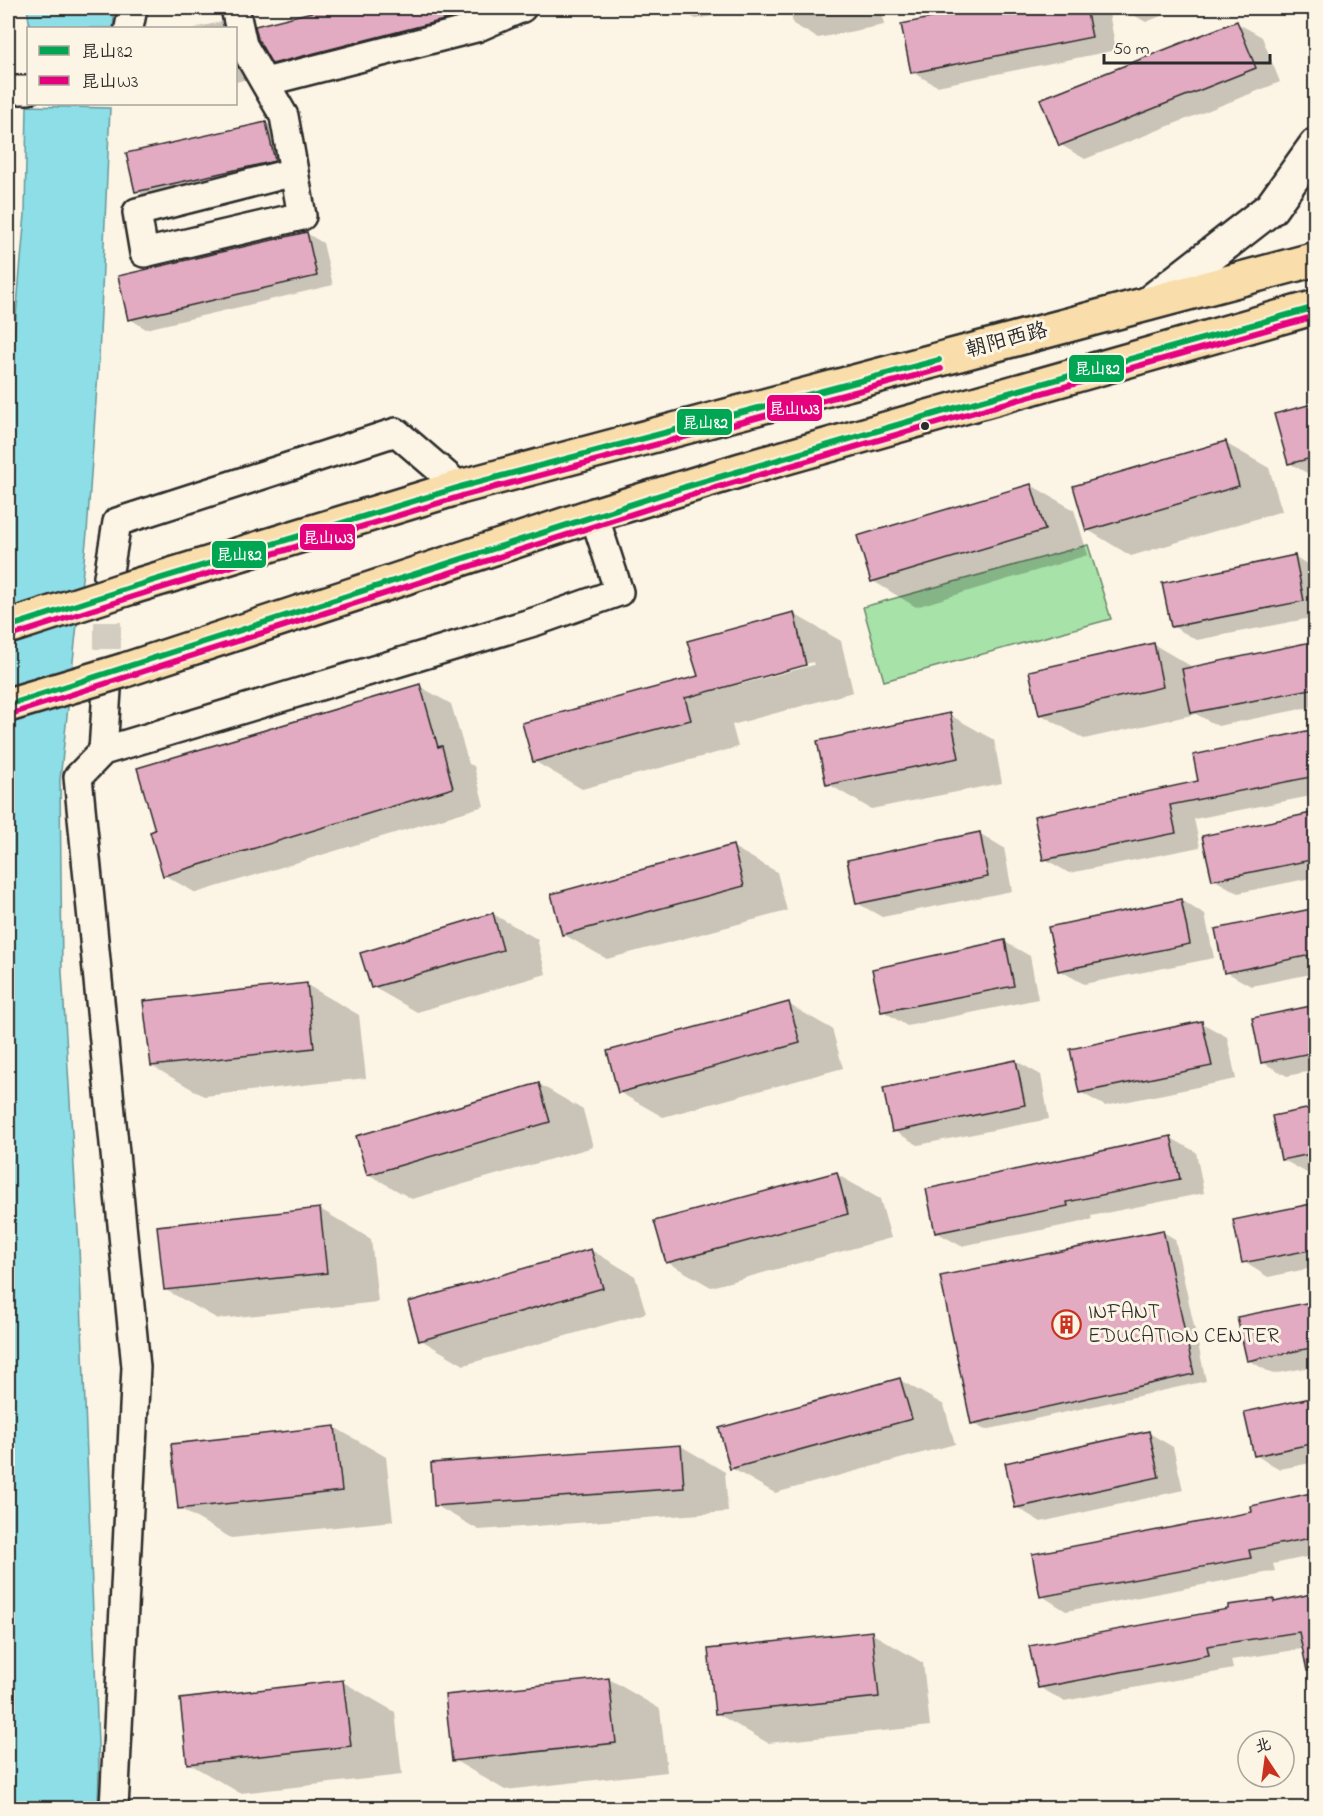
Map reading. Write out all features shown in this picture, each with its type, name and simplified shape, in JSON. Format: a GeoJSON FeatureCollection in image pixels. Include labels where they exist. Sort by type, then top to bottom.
{"type":"FeatureCollection","features":[{"type":"Feature","properties":{"kind":"main road","name":"朝阳西路"},"geometry":{"type":"LineString","coordinates":[[8,627],[120,582],[460,487],[1316,259]]}},
{"type":"Feature","properties":{"kind":"main road"},"geometry":{"type":"LineString","coordinates":[[8,705],[116,680],[594,515],[741,470],[1316,307]]}},
{"type":"Feature","properties":{"kind":"street"},"geometry":{"type":"LineString","coordinates":[[129,27],[133,8]]}},
{"type":"Feature","properties":{"kind":"street"},"geometry":{"type":"LineString","coordinates":[[235,8],[243,45],[284,116],[302,216],[144,253],[137,212],[294,172]]}},
{"type":"Feature","properties":{"kind":"street"},"geometry":{"type":"LineString","coordinates":[[265,82],[476,28],[522,8]]}},
{"type":"Feature","properties":{"kind":"street"},"geometry":{"type":"LineString","coordinates":[[8,90],[27,90]]}},
{"type":"Feature","properties":{"kind":"street"},"geometry":{"type":"LineString","coordinates":[[1149,303],[1271,208],[1316,145]]}},
{"type":"Feature","properties":{"kind":"street"},"geometry":{"type":"LineString","coordinates":[[120,582],[117,522],[396,432],[460,487]]}},
{"type":"Feature","properties":{"kind":"street"},"geometry":{"type":"LineString","coordinates":[[114,1809],[136,1366],[78,777],[103,751],[537,621],[619,592],[594,515]]}},
{"type":"Feature","properties":{"kind":"street"},"geometry":{"type":"LineString","coordinates":[[103,751],[116,680]]}},
{"type":"Feature","properties":{"kind":"green space"},"geometry":{"type":"Polygon","coordinates":[[[1088,545],[1111,619],[884,681],[863,607],[1088,545]]]}},
{"type":"Feature","properties":{"kind":"water"},"geometry":{"type":"Polygon","coordinates":[[[27,8],[115,8],[113,27],[30,27],[27,8]]]}},
{"type":"Feature","properties":{"kind":"water"},"geometry":{"type":"Polygon","coordinates":[[[27,106],[110,108],[99,357],[87,533],[60,780],[62,972],[79,1247],[99,1770],[98,1808],[8,1808],[8,408],[25,214],[27,106]]]}},
{"type":"Feature","properties":{"kind":"building"},"geometry":{"type":"Polygon","coordinates":[[[328,8],[484,8],[272,64],[258,39],[255,26],[328,8]]]}},
{"type":"Feature","properties":{"kind":"building"},"geometry":{"type":"Polygon","coordinates":[[[980,8],[1086,8],[1092,37],[911,73],[901,24],[980,8]]]}},
{"type":"Feature","properties":{"kind":"building"},"geometry":{"type":"Polygon","coordinates":[[[1237,21],[1256,68],[1059,146],[1040,99],[1237,21]]]}},
{"type":"Feature","properties":{"kind":"building"},"geometry":{"type":"Polygon","coordinates":[[[266,122],[275,161],[135,192],[126,153],[266,122]]]}},
{"type":"Feature","properties":{"kind":"building"},"geometry":{"type":"Polygon","coordinates":[[[307,232],[317,276],[128,320],[118,276],[307,232]]]}},
{"type":"Feature","properties":{"kind":"building"},"geometry":{"type":"Polygon","coordinates":[[[1316,403],[1316,457],[1288,464],[1274,414],[1316,403]]]}},
{"type":"Feature","properties":{"kind":"building"},"geometry":{"type":"Polygon","coordinates":[[[1226,441],[1239,486],[1086,531],[1073,486],[1226,441]]]}},
{"type":"Feature","properties":{"kind":"building"},"geometry":{"type":"Polygon","coordinates":[[[1031,484],[1045,530],[871,582],[857,536],[1031,484]]]}},
{"type":"Feature","properties":{"kind":"building"},"geometry":{"type":"Polygon","coordinates":[[[1295,555],[1304,601],[1171,627],[1162,583],[1295,555]]]}},
{"type":"Feature","properties":{"kind":"building"},"geometry":{"type":"Polygon","coordinates":[[[794,612],[806,665],[685,698],[691,720],[533,762],[522,723],[698,676],[687,641],[794,612]]]}},
{"type":"Feature","properties":{"kind":"building"},"geometry":{"type":"Polygon","coordinates":[[[1316,641],[1316,688],[1191,713],[1182,669],[1316,641]]]}},
{"type":"Feature","properties":{"kind":"building"},"geometry":{"type":"Polygon","coordinates":[[[1154,643],[1163,687],[1039,715],[1029,671],[1154,643]]]}},
{"type":"Feature","properties":{"kind":"building"},"geometry":{"type":"Polygon","coordinates":[[[420,684],[438,747],[442,746],[453,788],[163,876],[150,832],[155,830],[137,768],[420,684]]]}},
{"type":"Feature","properties":{"kind":"building"},"geometry":{"type":"Polygon","coordinates":[[[950,713],[959,758],[826,785],[817,741],[950,713]]]}},
{"type":"Feature","properties":{"kind":"building"},"geometry":{"type":"Polygon","coordinates":[[[1316,729],[1316,776],[1170,805],[1176,833],[1043,860],[1034,816],[1198,781],[1193,755],[1316,729]]]}},
{"type":"Feature","properties":{"kind":"building"},"geometry":{"type":"Polygon","coordinates":[[[1316,812],[1316,859],[1212,880],[1202,836],[1316,812]]]}},
{"type":"Feature","properties":{"kind":"building"},"geometry":{"type":"Polygon","coordinates":[[[980,832],[988,877],[856,904],[847,860],[980,832]]]}},
{"type":"Feature","properties":{"kind":"building"},"geometry":{"type":"Polygon","coordinates":[[[733,845],[744,886],[562,935],[551,894],[733,845]]]}},
{"type":"Feature","properties":{"kind":"building"},"geometry":{"type":"Polygon","coordinates":[[[1181,899],[1190,944],[1058,971],[1048,927],[1181,899]]]}},
{"type":"Feature","properties":{"kind":"building"},"geometry":{"type":"Polygon","coordinates":[[[1316,908],[1316,954],[1224,973],[1215,929],[1316,908]]]}},
{"type":"Feature","properties":{"kind":"building"},"geometry":{"type":"Polygon","coordinates":[[[493,913],[503,950],[371,988],[360,953],[493,913]]]}},
{"type":"Feature","properties":{"kind":"building"},"geometry":{"type":"Polygon","coordinates":[[[1005,940],[1014,986],[881,1012],[872,969],[1005,940]]]}},
{"type":"Feature","properties":{"kind":"building"},"geometry":{"type":"Polygon","coordinates":[[[307,983],[314,1048],[151,1066],[143,1001],[307,983]]]}},
{"type":"Feature","properties":{"kind":"building"},"geometry":{"type":"Polygon","coordinates":[[[789,1002],[800,1043],[618,1093],[607,1051],[789,1002]]]}},
{"type":"Feature","properties":{"kind":"building"},"geometry":{"type":"Polygon","coordinates":[[[1316,1005],[1316,1052],[1261,1063],[1252,1018],[1316,1005]]]}},
{"type":"Feature","properties":{"kind":"building"},"geometry":{"type":"Polygon","coordinates":[[[1202,1021],[1212,1066],[1079,1093],[1070,1049],[1202,1021]]]}},
{"type":"Feature","properties":{"kind":"building"},"geometry":{"type":"Polygon","coordinates":[[[1016,1060],[1025,1105],[892,1132],[883,1088],[1016,1060]]]}},
{"type":"Feature","properties":{"kind":"building"},"geometry":{"type":"Polygon","coordinates":[[[539,1083],[550,1122],[367,1175],[356,1136],[539,1083]]]}},
{"type":"Feature","properties":{"kind":"building"},"geometry":{"type":"Polygon","coordinates":[[[1316,1107],[1316,1153],[1281,1160],[1272,1116],[1316,1107]]]}},
{"type":"Feature","properties":{"kind":"building"},"geometry":{"type":"Polygon","coordinates":[[[1171,1136],[1180,1179],[1067,1202],[1068,1206],[935,1233],[926,1189],[1171,1136]]]}},
{"type":"Feature","properties":{"kind":"building"},"geometry":{"type":"Polygon","coordinates":[[[837,1172],[848,1214],[666,1263],[654,1221],[837,1172]]]}},
{"type":"Feature","properties":{"kind":"building"},"geometry":{"type":"Polygon","coordinates":[[[1316,1203],[1316,1249],[1242,1263],[1233,1220],[1316,1203]]]}},
{"type":"Feature","properties":{"kind":"building"},"geometry":{"type":"Polygon","coordinates":[[[320,1208],[327,1273],[164,1290],[157,1226],[320,1208]]]}},
{"type":"Feature","properties":{"kind":"building","name":"INFANT EDUCATION CENTER"},"geometry":{"type":"Polygon","coordinates":[[[1163,1230],[1194,1374],[971,1424],[940,1276],[1163,1230]]]}},
{"type":"Feature","properties":{"kind":"building"},"geometry":{"type":"Polygon","coordinates":[[[591,1249],[603,1288],[419,1341],[408,1302],[591,1249]]]}},
{"type":"Feature","properties":{"kind":"building"},"geometry":{"type":"Polygon","coordinates":[[[1316,1301],[1316,1347],[1247,1361],[1237,1317],[1316,1301]]]}},
{"type":"Feature","properties":{"kind":"building"},"geometry":{"type":"Polygon","coordinates":[[[900,1378],[912,1419],[730,1469],[719,1428],[900,1378]]]}},
{"type":"Feature","properties":{"kind":"building"},"geometry":{"type":"Polygon","coordinates":[[[1316,1397],[1316,1443],[1254,1456],[1244,1412],[1316,1397]]]}},
{"type":"Feature","properties":{"kind":"building"},"geometry":{"type":"Polygon","coordinates":[[[335,1426],[342,1491],[178,1509],[171,1444],[335,1426]]]}},
{"type":"Feature","properties":{"kind":"building"},"geometry":{"type":"Polygon","coordinates":[[[1149,1431],[1159,1477],[1015,1508],[1005,1463],[1149,1431]]]}},
{"type":"Feature","properties":{"kind":"building"},"geometry":{"type":"Polygon","coordinates":[[[681,1445],[684,1488],[434,1506],[431,1463],[681,1445]]]}},
{"type":"Feature","properties":{"kind":"building"},"geometry":{"type":"Polygon","coordinates":[[[1316,1492],[1316,1537],[1249,1550],[1251,1558],[1040,1597],[1032,1554],[1252,1512],[1251,1506],[1316,1492]]]}},
{"type":"Feature","properties":{"kind":"building"},"geometry":{"type":"Polygon","coordinates":[[[1316,1593],[1316,1670],[1307,1671],[1299,1632],[1207,1646],[1209,1655],[1038,1688],[1029,1646],[1228,1609],[1228,1605],[1274,1599],[1274,1602],[1316,1593]]]}},
{"type":"Feature","properties":{"kind":"building"},"geometry":{"type":"Polygon","coordinates":[[[872,1631],[879,1697],[715,1714],[708,1649],[872,1631]]]}},
{"type":"Feature","properties":{"kind":"building"},"geometry":{"type":"Polygon","coordinates":[[[609,1678],[616,1743],[452,1761],[445,1695],[609,1678]]]}},
{"type":"Feature","properties":{"kind":"building"},"geometry":{"type":"Polygon","coordinates":[[[343,1680],[351,1746],[187,1764],[180,1699],[343,1680]]]}},
{"type":"Feature","properties":{"kind":"tunnel"},"geometry":{"type":"LineString","coordinates":[[107,690],[108,577]]}},
{"type":"Feature","properties":{"kind":"transit line","name":"昆山82"},"geometry":{"type":"LineString","coordinates":[[8,705],[685,487],[955,408],[1316,307]]}},
{"type":"Feature","properties":{"kind":"transit line","name":"昆山W3"},"geometry":{"type":"LineString","coordinates":[[11,714],[688,496],[957,417],[1316,316]]}},
{"type":"Feature","properties":{"kind":"transit line","name":"昆山82"},"geometry":{"type":"LineString","coordinates":[[8,627],[460,487],[939,360]]}},
{"type":"Feature","properties":{"kind":"transit line","name":"昆山W3"},"geometry":{"type":"LineString","coordinates":[[11,636],[462,496],[941,369]]}},
{"type":"Feature","properties":{"kind":"place","name":"INFANT EDUCATION CENTER"},"geometry":{"type":"Point","coordinates":[1067,1325]}}]}
